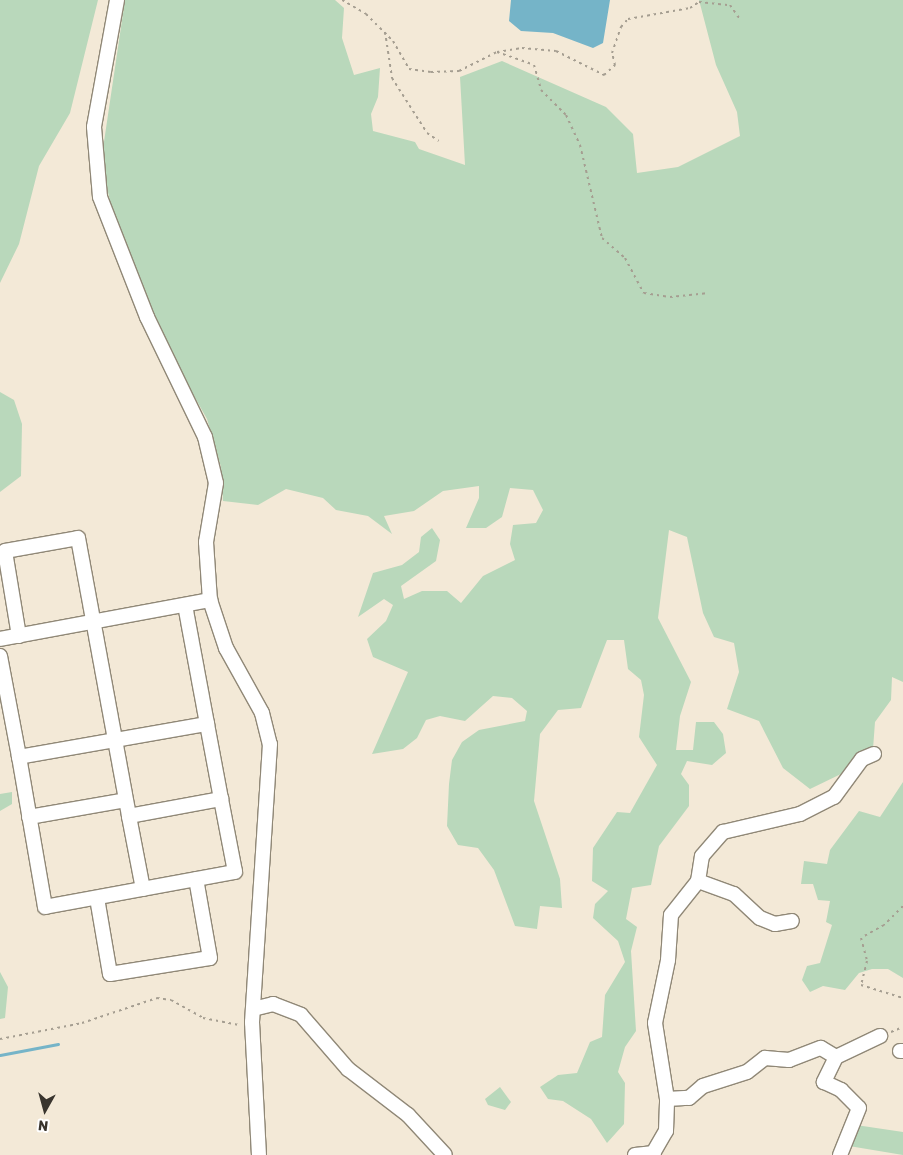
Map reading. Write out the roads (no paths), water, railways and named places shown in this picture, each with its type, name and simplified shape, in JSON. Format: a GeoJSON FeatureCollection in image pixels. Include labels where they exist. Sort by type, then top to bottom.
{"type":"FeatureCollection","features":[{"type":"Feature","properties":{"kind":"street"},"geometry":{"type":"LineString","coordinates":[[117,0],[96,108],[96,175],[106,216],[147,317],[193,409],[213,461],[216,483],[206,542],[210,600],[226,648],[262,713],[270,744],[253,1016],[259,1155]]}},
{"type":"Feature","properties":{"kind":"street"},"geometry":{"type":"LineString","coordinates":[[19,636],[5,551],[78,538],[142,889]]}},
{"type":"Feature","properties":{"kind":"street"},"geometry":{"type":"LineString","coordinates":[[0,639],[210,600]]}},
{"type":"Feature","properties":{"kind":"street"},"geometry":{"type":"LineString","coordinates":[[0,656],[45,907],[235,872],[185,605]]}},
{"type":"Feature","properties":{"kind":"street"},"geometry":{"type":"LineString","coordinates":[[18,757],[207,724]]}},
{"type":"Feature","properties":{"kind":"street"},"geometry":{"type":"LineString","coordinates":[[635,1155],[653,1154],[666,1132],[667,1099],[655,1023],[668,960],[671,915],[698,881],[702,856],[723,832],[822,804],[834,798],[862,759],[874,754]]}},
{"type":"Feature","properties":{"kind":"street"},"geometry":{"type":"LineString","coordinates":[[129,816],[221,799]]}},
{"type":"Feature","properties":{"kind":"street"},"geometry":{"type":"LineString","coordinates":[[29,817],[126,800]]}},
{"type":"Feature","properties":{"kind":"street"},"geometry":{"type":"LineString","coordinates":[[97,898],[110,974],[210,958],[196,879]]}},
{"type":"Feature","properties":{"kind":"street"},"geometry":{"type":"LineString","coordinates":[[698,881],[734,894],[760,918],[774,924],[792,921]]}},
{"type":"Feature","properties":{"kind":"street"},"geometry":{"type":"LineString","coordinates":[[253,1016],[273,1004],[301,1015],[348,1069],[408,1115],[446,1155]]}},
{"type":"Feature","properties":{"kind":"street"},"geometry":{"type":"LineString","coordinates":[[840,1155],[859,1108],[841,1090],[824,1082],[836,1057],[880,1036]]}},
{"type":"Feature","properties":{"kind":"street"},"geometry":{"type":"LineString","coordinates":[[667,1099],[689,1098],[703,1086],[746,1072],[765,1058],[790,1060],[821,1048],[836,1057]]}},
{"type":"Feature","properties":{"kind":"water"},"geometry":{"type":"Polygon","coordinates":[[[511,0],[610,0],[603,43],[593,48],[553,33],[521,31],[509,21],[511,0]]]}},
{"type":"Feature","properties":{"kind":"waterway"},"geometry":{"type":"LineString","coordinates":[[0,1055],[58,1044]]}}]}
